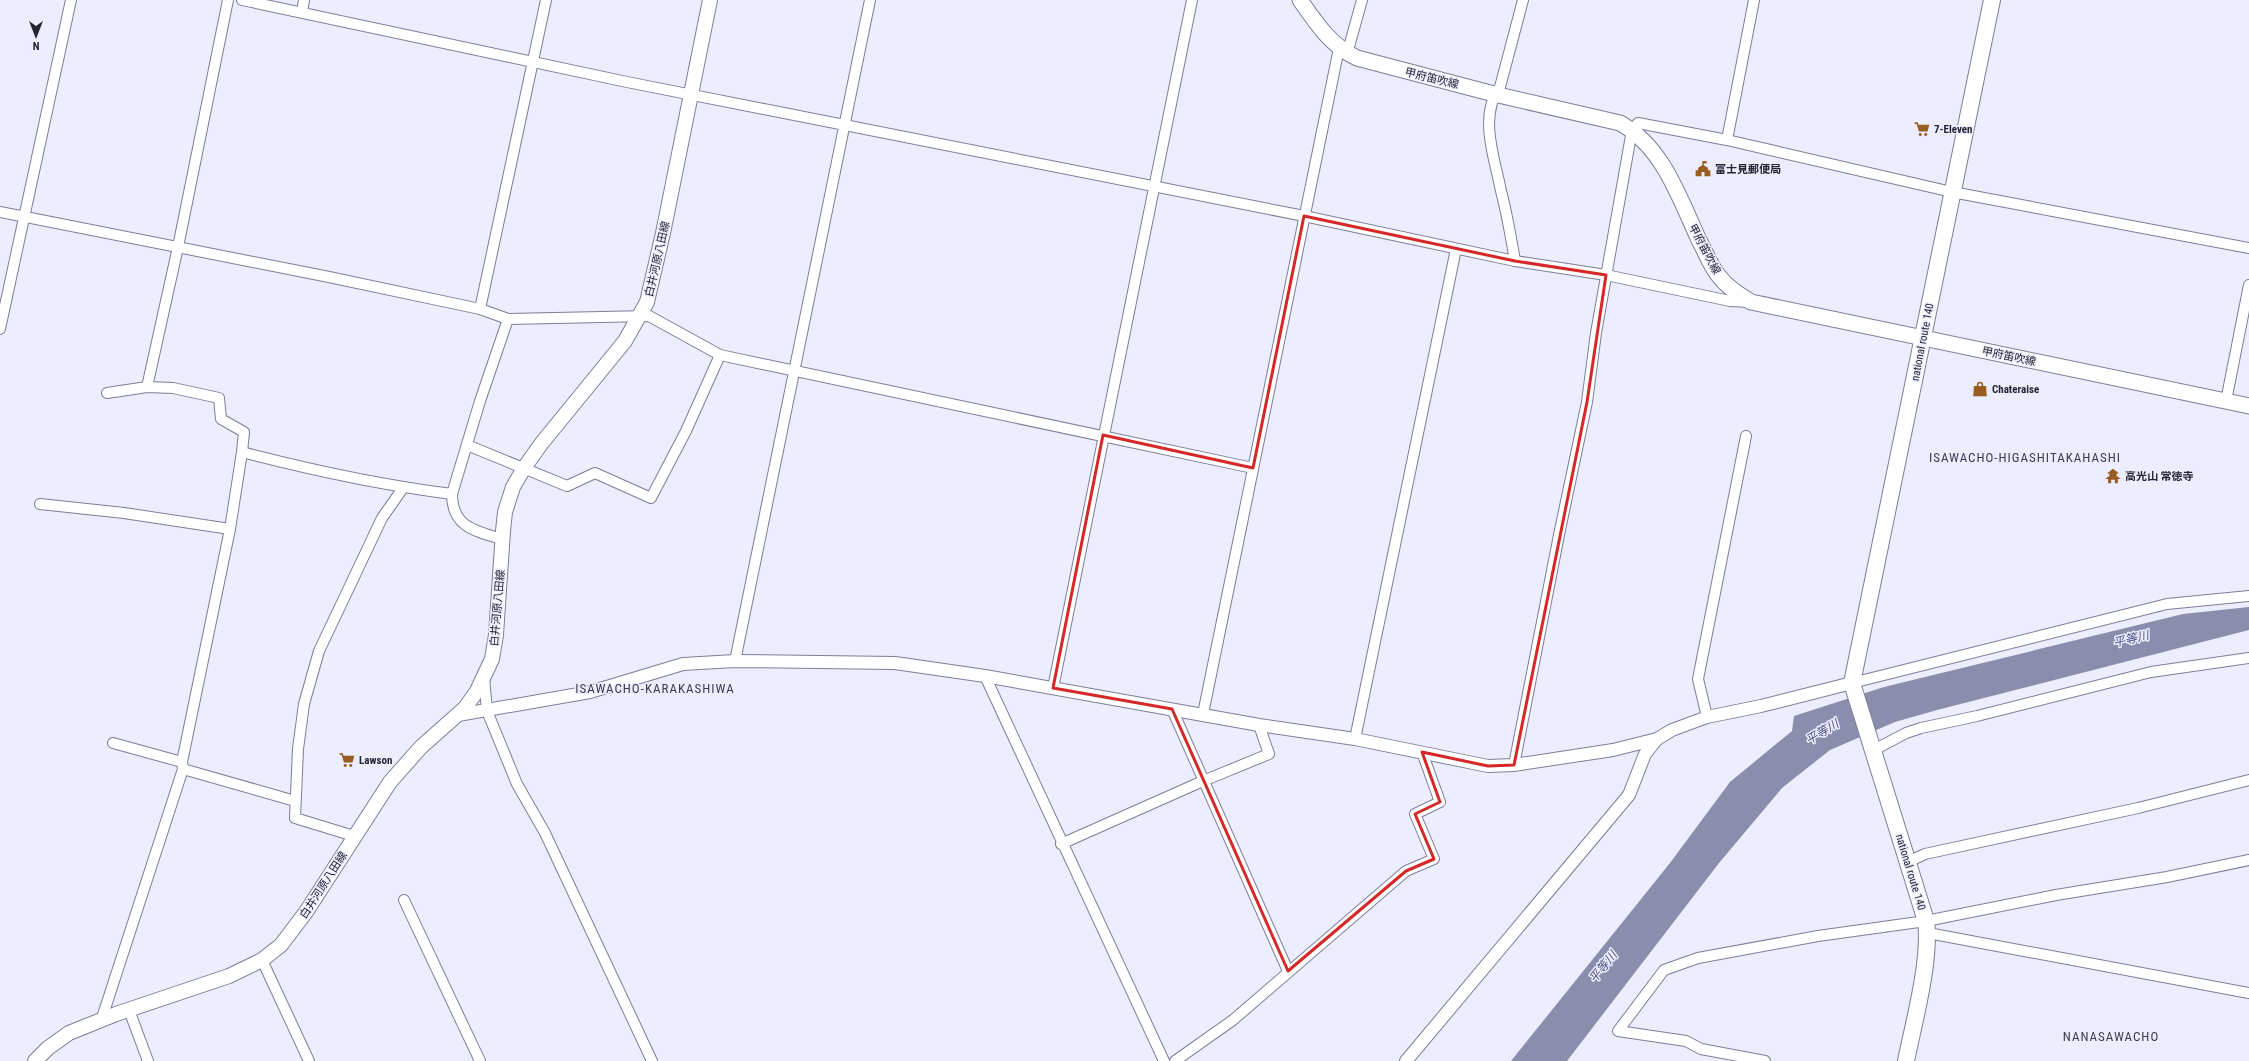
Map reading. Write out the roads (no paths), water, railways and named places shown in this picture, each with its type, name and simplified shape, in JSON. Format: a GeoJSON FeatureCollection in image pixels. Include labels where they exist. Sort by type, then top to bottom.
{"type":"FeatureCollection","features":[{"type":"Feature","properties":{"kind":"highway","name":"national route 140"},"geometry":{"type":"LineString","coordinates":[[1906,1061],[1923,974],[1927,927],[1874,748],[1853,685],[1992,0]]}},
{"type":"Feature","properties":{"kind":"main road","name":"白井河原八田線"},"geometry":{"type":"LineString","coordinates":[[35,1061],[58,1039],[101,1020],[228,976],[262,960],[282,945],[293,931],[354,836],[401,768],[421,747],[458,715],[477,692],[492,659],[496,635],[505,512],[510,497],[524,468],[609,363],[640,317],[651,288],[710,0]]}},
{"type":"Feature","properties":{"kind":"main road","name":"甲府笛吹線"},"geometry":{"type":"LineString","coordinates":[[1300,0],[1327,36],[1343,51],[1374,64],[1620,123],[1632,130],[1653,149],[1665,169],[1717,274],[1731,289],[1751,302],[1922,339],[2249,406]]}},
{"type":"Feature","properties":{"kind":"street"},"geometry":{"type":"LineString","coordinates":[[0,329],[25,218],[70,0]]}},
{"type":"Feature","properties":{"kind":"street"},"geometry":{"type":"LineString","coordinates":[[147,387],[178,247],[228,0]]}},
{"type":"Feature","properties":{"kind":"street"},"geometry":{"type":"LineString","coordinates":[[242,0],[845,125],[1304,216],[1514,261],[1606,276],[1730,301],[1751,302]]}},
{"type":"Feature","properties":{"kind":"street"},"geometry":{"type":"LineString","coordinates":[[302,12],[304,0]]}},
{"type":"Feature","properties":{"kind":"street"},"geometry":{"type":"LineString","coordinates":[[480,309],[546,0]]}},
{"type":"Feature","properties":{"kind":"street"},"geometry":{"type":"LineString","coordinates":[[735,660],[796,372],[870,0]]}},
{"type":"Feature","properties":{"kind":"street"},"geometry":{"type":"LineString","coordinates":[[1053,688],[1192,0]]}},
{"type":"Feature","properties":{"kind":"street"},"geometry":{"type":"LineString","coordinates":[[1203,714],[1304,216],[1343,51],[1362,0]]}},
{"type":"Feature","properties":{"kind":"street"},"geometry":{"type":"LineString","coordinates":[[1514,261],[1511,236],[1492,153],[1490,106],[1494,94],[1500,86],[1523,0]]}},
{"type":"Feature","properties":{"kind":"street"},"geometry":{"type":"LineString","coordinates":[[1727,140],[1754,0]]}},
{"type":"Feature","properties":{"kind":"street"},"geometry":{"type":"LineString","coordinates":[[1514,765],[1560,530],[1587,402],[1606,276],[1632,130],[1638,123],[1727,140],[1952,192],[2249,248]]}},
{"type":"Feature","properties":{"kind":"street"},"geometry":{"type":"LineString","coordinates":[[0,212],[480,309],[508,319],[649,316],[720,356],[1103,435],[1253,468]]}},
{"type":"Feature","properties":{"kind":"street"},"geometry":{"type":"LineString","coordinates":[[1355,739],[1456,249]]}},
{"type":"Feature","properties":{"kind":"street"},"geometry":{"type":"LineString","coordinates":[[2226,401],[2249,285]]}},
{"type":"Feature","properties":{"kind":"street"},"geometry":{"type":"LineString","coordinates":[[502,539],[481,533],[468,527],[458,519],[452,508],[452,494],[508,319]]}},
{"type":"Feature","properties":{"kind":"street"},"geometry":{"type":"LineString","coordinates":[[467,444],[567,486],[595,473],[651,498],[686,431],[720,356]]}},
{"type":"Feature","properties":{"kind":"street"},"geometry":{"type":"LineString","coordinates":[[101,1020],[183,765],[230,529],[244,432],[221,419],[219,398],[173,388],[147,387],[106,393]]}},
{"type":"Feature","properties":{"kind":"street"},"geometry":{"type":"LineString","coordinates":[[1707,717],[1698,678],[1746,436]]}},
{"type":"Feature","properties":{"kind":"street"},"geometry":{"type":"LineString","coordinates":[[242,452],[290,465],[403,488],[452,494]]}},
{"type":"Feature","properties":{"kind":"street"},"geometry":{"type":"LineString","coordinates":[[354,836],[295,818],[298,749],[304,704],[319,652],[382,518],[403,488]]}},
{"type":"Feature","properties":{"kind":"street"},"geometry":{"type":"LineString","coordinates":[[40,504],[124,513],[230,529]]}},
{"type":"Feature","properties":{"kind":"street"},"geometry":{"type":"LineString","coordinates":[[458,715],[590,692],[683,664],[735,660],[895,663],[985,676],[1259,724],[1355,739],[1488,766],[1514,765],[1613,750],[1657,739],[1672,730],[1707,717],[1853,685],[2167,604],[2249,596]]}},
{"type":"Feature","properties":{"kind":"street"},"geometry":{"type":"LineString","coordinates":[[1874,748],[1906,733],[1921,728],[1977,716],[2151,672],[2249,658]]}},
{"type":"Feature","properties":{"kind":"street"},"geometry":{"type":"LineString","coordinates":[[985,676],[1164,1061]]}},
{"type":"Feature","properties":{"kind":"street"},"geometry":{"type":"LineString","coordinates":[[484,677],[487,711],[517,784],[545,833],[652,1061]]}},
{"type":"Feature","properties":{"kind":"street"},"geometry":{"type":"LineString","coordinates":[[1172,709],[1288,971]]}},
{"type":"Feature","properties":{"kind":"street"},"geometry":{"type":"LineString","coordinates":[[1062,844],[1203,780],[1269,754],[1259,724]]}},
{"type":"Feature","properties":{"kind":"street"},"geometry":{"type":"LineString","coordinates":[[1406,1061],[1629,795],[1645,754],[1657,739]]}},
{"type":"Feature","properties":{"kind":"street"},"geometry":{"type":"LineString","coordinates":[[113,742],[295,801]]}},
{"type":"Feature","properties":{"kind":"street"},"geometry":{"type":"LineString","coordinates":[[1175,1061],[1233,1020],[1288,971],[1406,871],[1434,859],[1415,814],[1440,802],[1422,752]]}},
{"type":"Feature","properties":{"kind":"street"},"geometry":{"type":"LineString","coordinates":[[1908,862],[1925,854],[2138,808],[2249,780]]}},
{"type":"Feature","properties":{"kind":"street"},"geometry":{"type":"LineString","coordinates":[[1765,1061],[1701,1049],[1686,1041],[1618,1031],[1664,970],[1698,958],[1818,936],[1927,927],[2056,895],[2167,877],[2249,860]]}},
{"type":"Feature","properties":{"kind":"street"},"geometry":{"type":"LineString","coordinates":[[404,900],[480,1061]]}},
{"type":"Feature","properties":{"kind":"street"},"geometry":{"type":"LineString","coordinates":[[1927,927],[2249,993]]}},
{"type":"Feature","properties":{"kind":"street"},"geometry":{"type":"LineString","coordinates":[[262,960],[309,1061]]}},
{"type":"Feature","properties":{"kind":"street"},"geometry":{"type":"LineString","coordinates":[[129,1010],[148,1061]]}},
{"type":"Feature","properties":{"kind":"water","name":"平等川"},"geometry":{"type":"Polygon","coordinates":[[[2249,607],[2249,630],[1895,722],[1830,750],[1782,788],[1719,863],[1567,1061],[1511,1061],[1670,863],[1730,782],[1792,731],[1794,716],[1884,687],[2183,614],[2249,607]]]}},
{"type":"Feature","properties":{"kind":"place","name":"7-Eleven"},"geometry":{"type":"Point","coordinates":[1922,129]}},
{"type":"Feature","properties":{"kind":"place","name":"富士見郵便局"},"geometry":{"type":"Point","coordinates":[1703,169]}},
{"type":"Feature","properties":{"kind":"place","name":"Chateraise"},"geometry":{"type":"Point","coordinates":[1980,389]}},
{"type":"Feature","properties":{"kind":"place","name":"高光山 常徳寺"},"geometry":{"type":"Point","coordinates":[2113,476]}},
{"type":"Feature","properties":{"kind":"place","name":"Lawson"},"geometry":{"type":"Point","coordinates":[347,760]}},
{"type":"Feature","properties":{"kind":"district","name":"ISAWACHO-HIGASHITAKAHASHI"},"geometry":{"type":"Point","coordinates":[2025,457]}},
{"type":"Feature","properties":{"kind":"district","name":"ISAWACHO-KARAKASHIWA"},"geometry":{"type":"Point","coordinates":[655,688]}},
{"type":"Feature","properties":{"kind":"district","name":"NANASAWACHO"},"geometry":{"type":"Point","coordinates":[2111,1036]}}]}
